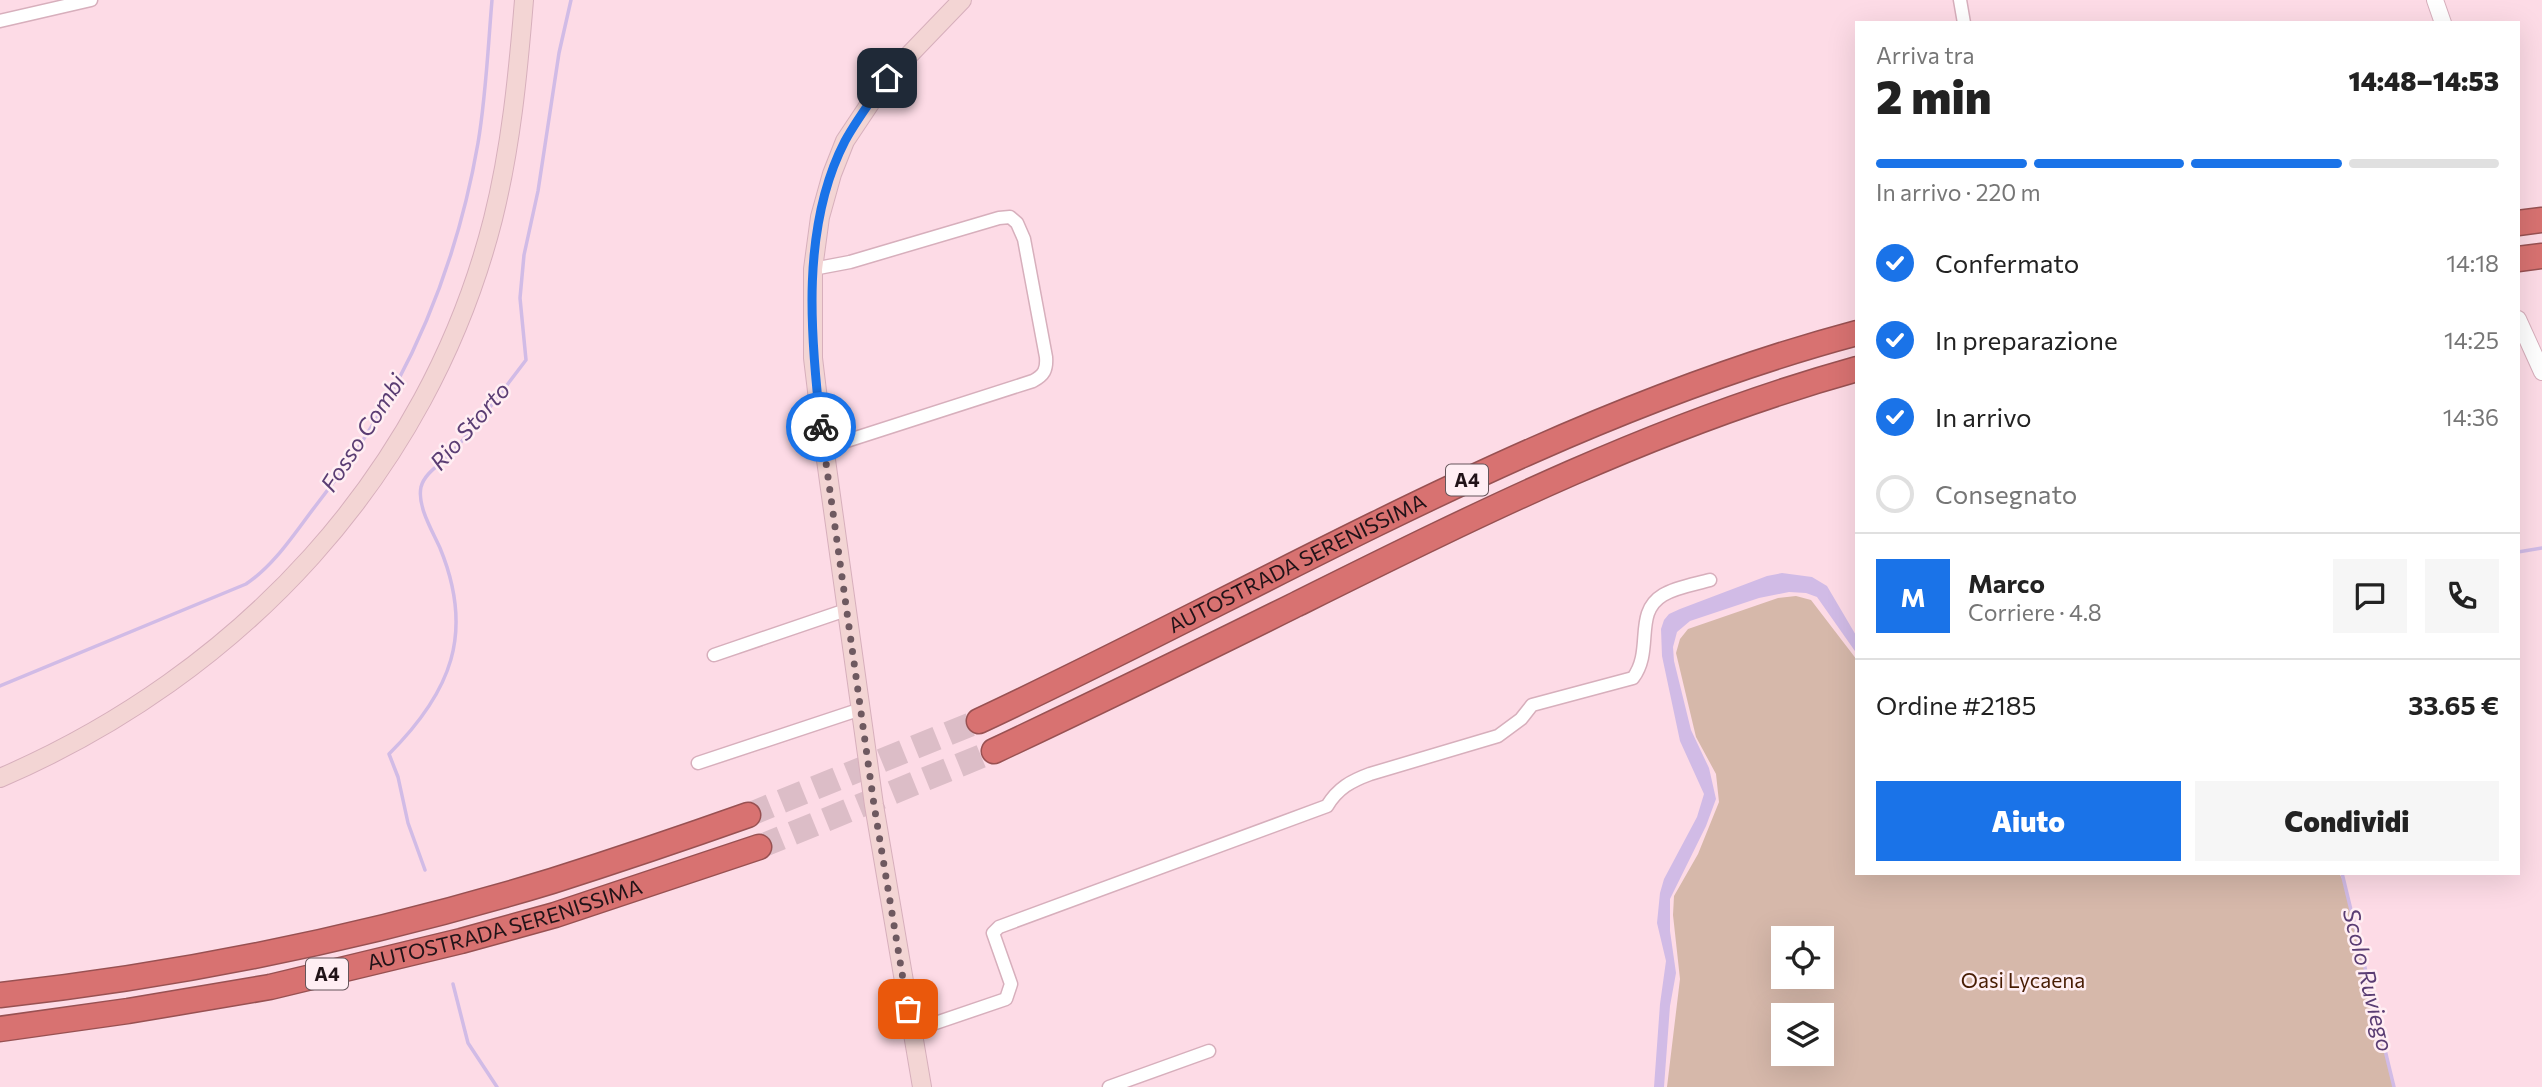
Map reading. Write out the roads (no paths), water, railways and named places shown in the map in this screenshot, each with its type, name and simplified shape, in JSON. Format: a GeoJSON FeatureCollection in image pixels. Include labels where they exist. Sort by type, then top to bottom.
{"type":"FeatureCollection","features":[{"type":"Feature","properties":{"kind":"highway"},"geometry":{"type":"LineString","coordinates":[[2520,223],[2542,220]]}},
{"type":"Feature","properties":{"kind":"highway"},"geometry":{"type":"LineString","coordinates":[[2520,259],[2542,256]]}},
{"type":"Feature","properties":{"kind":"highway","name":"AUTOSTRADA SERENISSIMA"},"geometry":{"type":"LineString","coordinates":[[979,721],[1094,667],[1468,480],[1555,440],[1725,374],[1816,344],[1855,334]]}},
{"type":"Feature","properties":{"kind":"highway","name":"AUTOSTRADA SERENISSIMA"},"geometry":{"type":"LineString","coordinates":[[994,751],[1105,699],[1487,509],[1568,472],[1726,411],[1855,370]]}},
{"type":"Feature","properties":{"kind":"highway","name":"AUTOSTRADA SERENISSIMA"},"geometry":{"type":"LineString","coordinates":[[0,995],[122,979],[347,934],[550,881],[748,815]]}},
{"type":"Feature","properties":{"kind":"highway","name":"AUTOSTRADA SERENISSIMA"},"geometry":{"type":"LineString","coordinates":[[0,1029],[128,1011],[283,984],[555,915],[646,887],[759,847]]}},
{"type":"Feature","properties":{"kind":"main road"},"geometry":{"type":"LineString","coordinates":[[0,778],[95,731],[144,703],[244,626],[331,535],[377,475],[426,393],[450,343],[492,221],[512,122],[524,0]]}},
{"type":"Feature","properties":{"kind":"main road"},"geometry":{"type":"LineString","coordinates":[[922,1087],[884,872],[846,610],[813,358],[813,269],[820,217],[845,141],[887,78],[962,0]]}},
{"type":"Feature","properties":{"kind":"street"},"geometry":{"type":"LineString","coordinates":[[0,20],[91,0]]}},
{"type":"Feature","properties":{"kind":"street"},"geometry":{"type":"LineString","coordinates":[[1960,0],[1964,21]]}},
{"type":"Feature","properties":{"kind":"street"},"geometry":{"type":"LineString","coordinates":[[2435,0],[2442,21]]}},
{"type":"Feature","properties":{"kind":"street"},"geometry":{"type":"LineString","coordinates":[[813,269],[841,265],[1010,217],[1017,223],[1024,239],[1047,366],[1042,376],[1032,381],[837,444],[824,444]]}},
{"type":"Feature","properties":{"kind":"street"},"geometry":{"type":"LineString","coordinates":[[2520,323],[2542,372]]}},
{"type":"Feature","properties":{"kind":"street"},"geometry":{"type":"LineString","coordinates":[[912,1031],[1006,999],[1011,984],[993,933],[999,927],[1327,806],[1349,782],[1499,736],[1521,719],[1532,705],[1633,678],[1645,655],[1645,617],[1653,604],[1663,594],[1710,580]]}},
{"type":"Feature","properties":{"kind":"street"},"geometry":{"type":"LineString","coordinates":[[714,655],[846,610]]}},
{"type":"Feature","properties":{"kind":"street"},"geometry":{"type":"LineString","coordinates":[[698,763],[861,711]]}},
{"type":"Feature","properties":{"kind":"street"},"geometry":{"type":"LineString","coordinates":[[1109,1087],[1209,1051]]}},
{"type":"Feature","properties":{"kind":"waterway","name":"Fosso Combi"},"geometry":{"type":"LineString","coordinates":[[0,686],[246,584],[284,547],[347,464],[399,379],[439,288],[455,241],[481,125],[492,0]]}},
{"type":"Feature","properties":{"kind":"waterway","name":"Rio Storto"},"geometry":{"type":"LineString","coordinates":[[425,870],[408,823],[398,777],[389,754],[428,708],[442,684],[451,660],[456,634],[456,607],[450,579],[423,510],[421,487],[428,475],[477,423],[526,360],[520,298],[524,255],[538,191],[559,53],[571,0]]}},
{"type":"Feature","properties":{"kind":"waterway","name":"Scolo Ruviego"},"geometry":{"type":"LineString","coordinates":[[2520,552],[2542,548]]}},
{"type":"Feature","properties":{"kind":"waterway","name":"Scolo Ruviego"},"geometry":{"type":"LineString","coordinates":[[2342,875],[2394,1087]]}},
{"type":"Feature","properties":{"kind":"waterway","name":"Rio Storto"},"geometry":{"type":"LineString","coordinates":[[453,984],[468,1043],[497,1087]]}},
{"type":"Feature","properties":{"kind":"tunnel"},"geometry":{"type":"LineString","coordinates":[[748,815],[979,721]]}},
{"type":"Feature","properties":{"kind":"tunnel"},"geometry":{"type":"LineString","coordinates":[[759,847],[994,751]]}},
{"type":"Feature","properties":{"kind":"park label","name":"Oasi Lycaena"},"geometry":{"type":"Point","coordinates":[2023,981]}}]}
